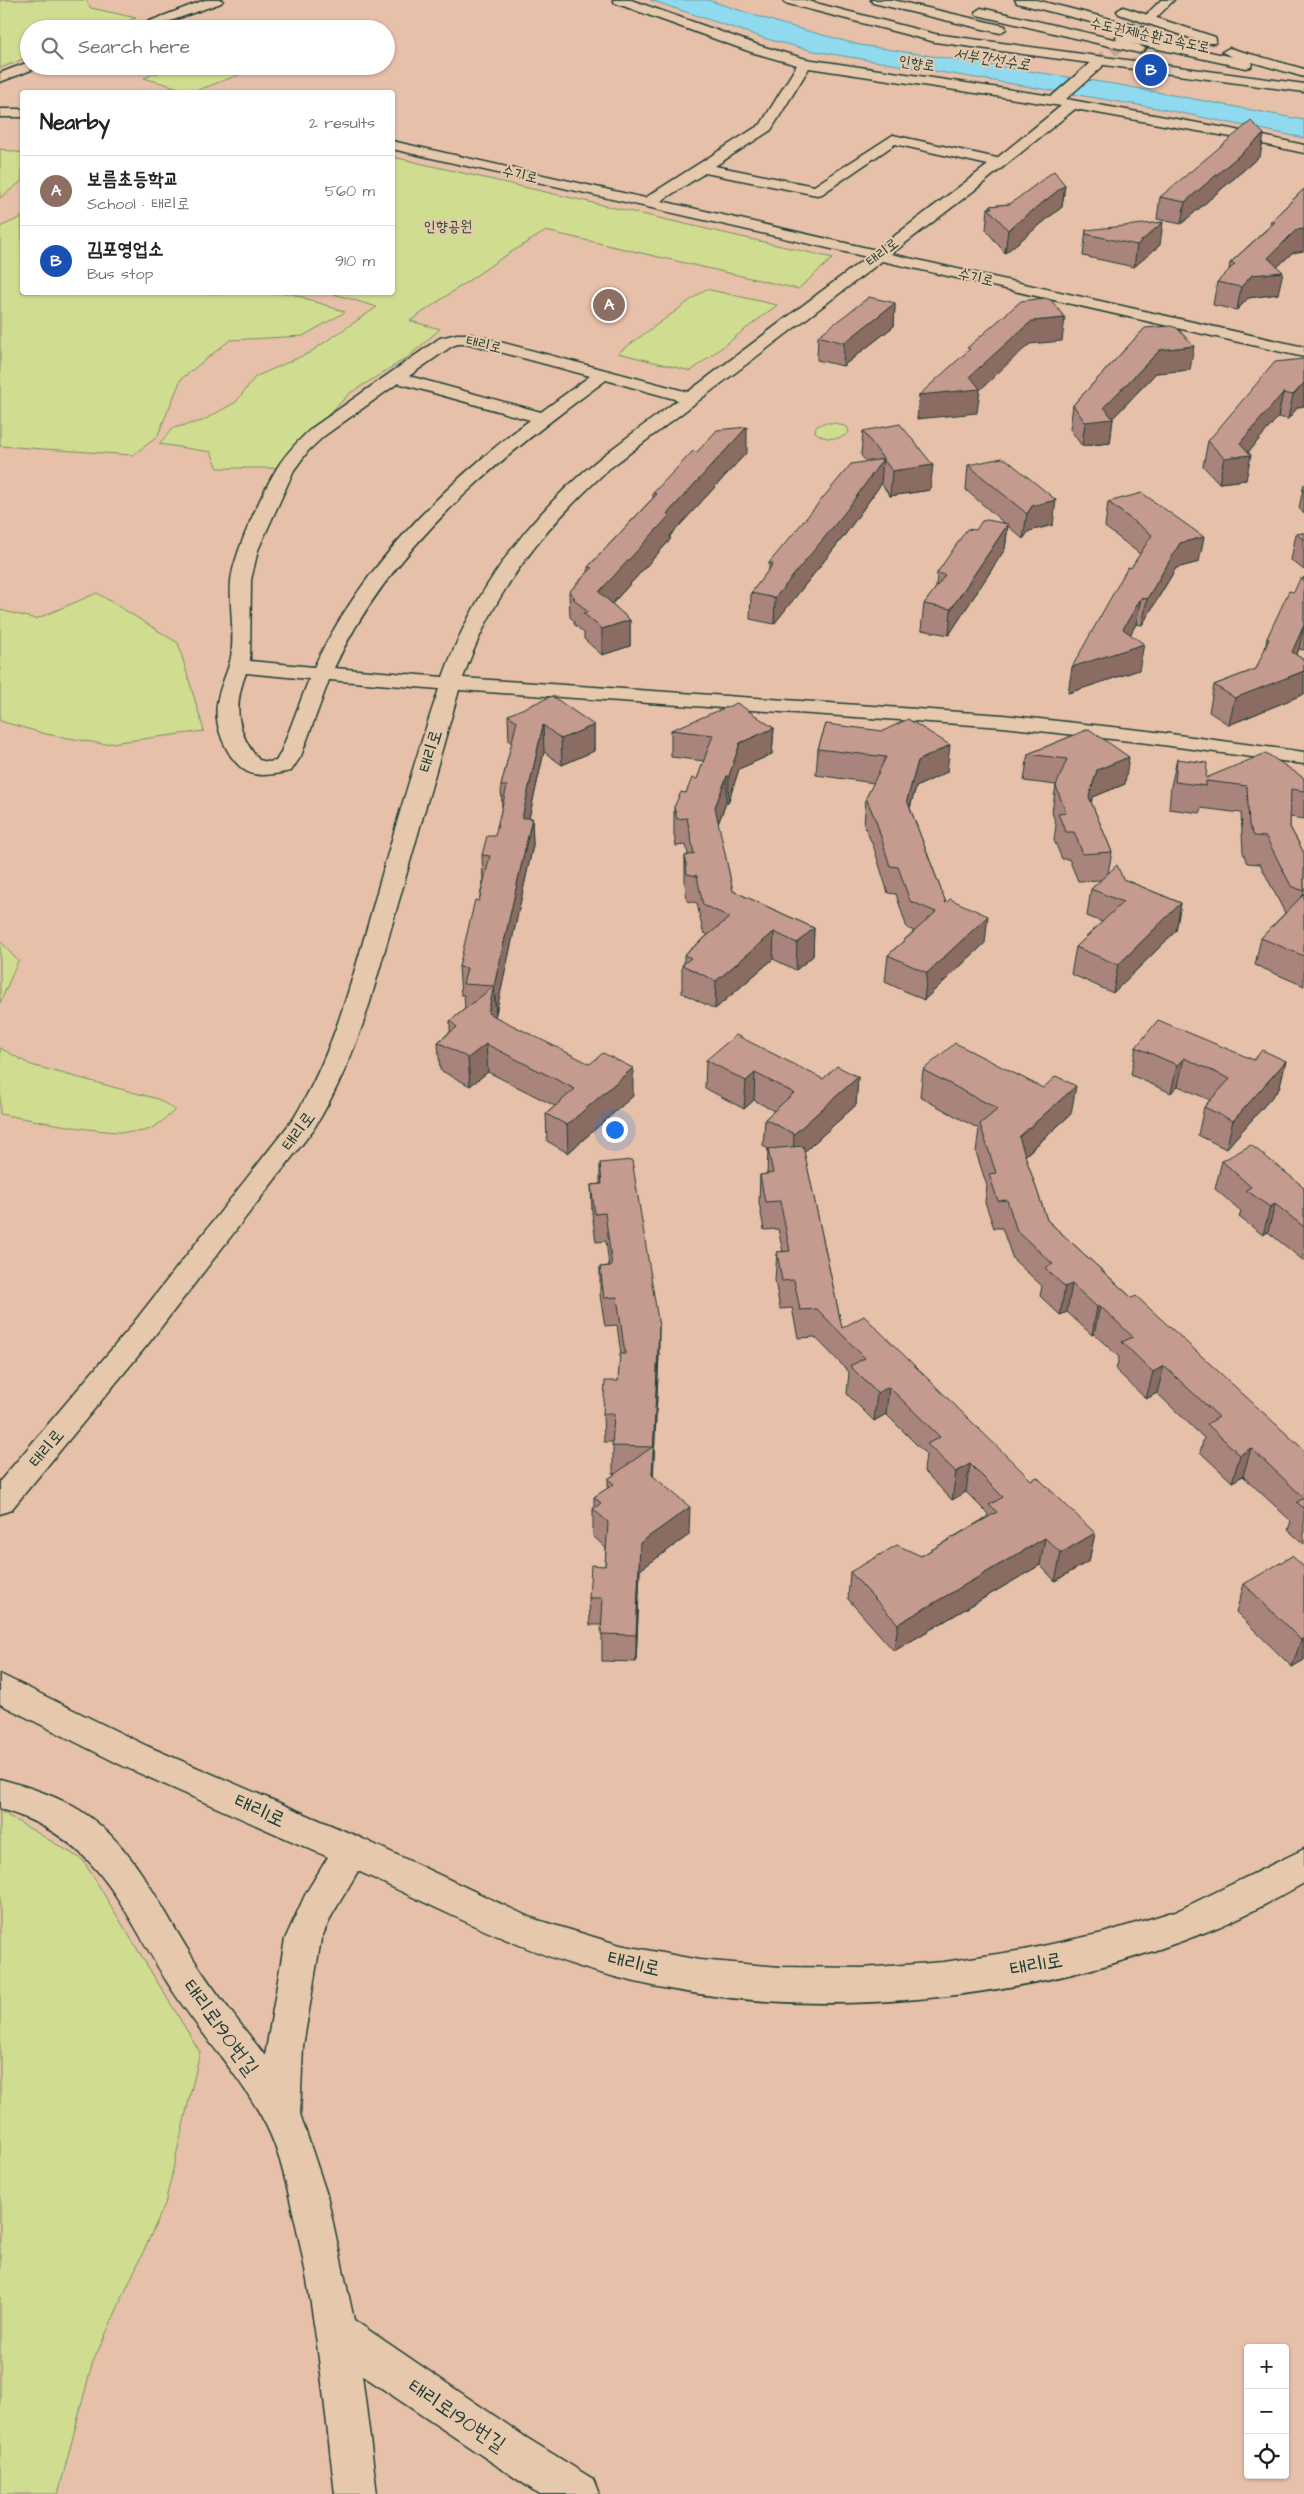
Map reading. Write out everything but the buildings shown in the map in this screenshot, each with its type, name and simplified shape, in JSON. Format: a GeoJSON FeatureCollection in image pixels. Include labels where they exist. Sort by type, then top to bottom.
{"type":"FeatureCollection","features":[{"type":"Feature","properties":{"kind":"main road"},"geometry":{"type":"LineString","coordinates":[[160,20],[217,0]]}},
{"type":"Feature","properties":{"kind":"main road","name":"인향로"},"geometry":{"type":"LineString","coordinates":[[619,0],[756,48],[805,63],[1063,100],[1304,149]]}},
{"type":"Feature","properties":{"kind":"main road"},"geometry":{"type":"LineString","coordinates":[[789,0],[935,38],[1304,87]]}},
{"type":"Feature","properties":{"kind":"main road"},"geometry":{"type":"LineString","coordinates":[[804,0],[938,34],[1304,87]]}},
{"type":"Feature","properties":{"kind":"main road"},"geometry":{"type":"LineString","coordinates":[[818,0],[944,32],[1304,87]]}},
{"type":"Feature","properties":{"kind":"main road"},"geometry":{"type":"LineString","coordinates":[[833,0],[950,30],[1304,87]]}},
{"type":"Feature","properties":{"kind":"main road"},"geometry":{"type":"LineString","coordinates":[[890,0],[971,20],[1304,87]]}},
{"type":"Feature","properties":{"kind":"main road","name":"수도권제1순환고속도로"},"geometry":{"type":"LineString","coordinates":[[931,0],[1304,87]]}},
{"type":"Feature","properties":{"kind":"main road","name":"수도권제1순환고속도로"},"geometry":{"type":"LineString","coordinates":[[971,0],[1136,40],[1304,73]]}},
{"type":"Feature","properties":{"kind":"main road"},"geometry":{"type":"LineString","coordinates":[[1009,0],[1304,73]]}},
{"type":"Feature","properties":{"kind":"main road"},"geometry":{"type":"LineString","coordinates":[[1021,0],[1304,73]]}},
{"type":"Feature","properties":{"kind":"main road"},"geometry":{"type":"LineString","coordinates":[[1035,0],[1304,73]]}},
{"type":"Feature","properties":{"kind":"main road"},"geometry":{"type":"LineString","coordinates":[[1047,0],[1304,73]]}},
{"type":"Feature","properties":{"kind":"main road"},"geometry":{"type":"LineString","coordinates":[[1058,0],[1304,73]]}},
{"type":"Feature","properties":{"kind":"main road"},"geometry":{"type":"LineString","coordinates":[[1068,0],[1304,73]]}},
{"type":"Feature","properties":{"kind":"main road"},"geometry":{"type":"LineString","coordinates":[[1152,15],[1168,0]]}},
{"type":"Feature","properties":{"kind":"main road"},"geometry":{"type":"LineString","coordinates":[[869,2],[955,27],[1304,87]]}},
{"type":"Feature","properties":{"kind":"main road"},"geometry":{"type":"LineString","coordinates":[[869,2],[960,25],[1010,34]]}},
{"type":"Feature","properties":{"kind":"main road"},"geometry":{"type":"LineString","coordinates":[[1103,6],[1304,73]]}},
{"type":"Feature","properties":{"kind":"main road"},"geometry":{"type":"LineString","coordinates":[[1029,37],[1304,87]]}},
{"type":"Feature","properties":{"kind":"main road"},"geometry":{"type":"LineString","coordinates":[[648,203],[766,127],[805,63]]}},
{"type":"Feature","properties":{"kind":"main road","name":"태리로"},"geometry":{"type":"LineString","coordinates":[[0,1502],[150,1322],[304,1124],[323,1095],[354,1018],[398,856],[450,683],[480,612],[501,577],[529,541],[572,492],[604,464],[1000,163],[1096,65]]}},
{"type":"Feature","properties":{"kind":"main road"},"geometry":{"type":"LineString","coordinates":[[0,78],[20,70]]}},
{"type":"Feature","properties":{"kind":"main road"},"geometry":{"type":"LineString","coordinates":[[0,113],[20,113]]}},
{"type":"Feature","properties":{"kind":"main road"},"geometry":{"type":"LineString","coordinates":[[704,168],[817,190],[893,138],[1000,163]]}},
{"type":"Feature","properties":{"kind":"main road","name":"수기로"},"geometry":{"type":"LineString","coordinates":[[395,146],[1304,352]]}},
{"type":"Feature","properties":{"kind":"main road","name":"태리로"},"geometry":{"type":"LineString","coordinates":[[602,376],[542,418],[459,486],[402,547],[376,580],[350,620],[321,674],[288,763],[276,768],[259,768],[251,765],[229,734],[226,700],[241,657],[242,570],[259,524],[285,469],[302,447],[318,432],[446,342],[463,339],[691,398]]}},
{"type":"Feature","properties":{"kind":"main road"},"geometry":{"type":"LineString","coordinates":[[395,377],[542,418]]}},
{"type":"Feature","properties":{"kind":"main road"},"geometry":{"type":"LineString","coordinates":[[238,666],[321,674],[1003,721],[1148,737],[1304,758]]}},
{"type":"Feature","properties":{"kind":"main road","name":"태리1로"},"geometry":{"type":"LineString","coordinates":[[0,1688],[107,1742],[351,1850],[480,1911],[543,1938],[618,1960],[710,1979],[812,1985],[886,1984],[982,1975],[1083,1955],[1183,1925],[1246,1896],[1304,1865]]}},
{"type":"Feature","properties":{"kind":"main road","name":"태리로190번길"},"geometry":{"type":"LineString","coordinates":[[0,1794],[39,1806],[63,1819],[82,1831],[117,1867],[182,1974],[265,2088],[281,2115],[302,2175],[319,2238],[337,2333],[356,2494]]}},
{"type":"Feature","properties":{"kind":"main road"},"geometry":{"type":"LineString","coordinates":[[281,2115],[284,2046],[304,1938],[319,1904],[351,1850]]}},
{"type":"Feature","properties":{"kind":"main road","name":"태리로190번길"},"geometry":{"type":"LineString","coordinates":[[337,2333],[512,2453],[578,2494]]}},
{"type":"Feature","properties":{"kind":"green space"},"geometry":{"type":"Polygon","coordinates":[[[0,0],[86,0],[91,8],[136,18],[131,20],[20,20],[20,60],[0,68],[0,0]]]}},
{"type":"Feature","properties":{"kind":"green space"},"geometry":{"type":"Polygon","coordinates":[[[152,75],[238,75],[198,90],[186,90],[144,78],[152,75]]]}},
{"type":"Feature","properties":{"kind":"green space"},"geometry":{"type":"Polygon","coordinates":[[[0,149],[20,153],[20,183],[0,198],[0,149]]]}},
{"type":"Feature","properties":{"kind":"green space","name":"인향공원"},"geometry":{"type":"Polygon","coordinates":[[[395,157],[833,258],[798,289],[546,231],[500,259],[410,321],[440,329],[408,357],[350,393],[275,468],[218,468],[211,452],[159,444],[173,428],[202,421],[236,402],[255,377],[309,353],[377,307],[338,295],[395,295],[395,157]]]}},
{"type":"Feature","properties":{"kind":"green space"},"geometry":{"type":"Polygon","coordinates":[[[20,218],[20,295],[296,295],[345,312],[303,336],[230,340],[181,379],[157,437],[133,455],[0,446],[0,227],[20,218]]]}},
{"type":"Feature","properties":{"kind":"green space"},"geometry":{"type":"Polygon","coordinates":[[[706,289],[777,305],[691,371],[618,353],[706,289]]]}},
{"type":"Feature","properties":{"kind":"green space"},"geometry":{"type":"Polygon","coordinates":[[[823,423],[834,423],[847,427],[849,432],[837,438],[823,437],[815,432],[816,427],[823,423]]]}},
{"type":"Feature","properties":{"kind":"green space"},"geometry":{"type":"Polygon","coordinates":[[[97,593],[178,643],[204,731],[103,744],[46,734],[0,721],[0,610],[36,619],[97,593]]]}},
{"type":"Feature","properties":{"kind":"green space"},"geometry":{"type":"Polygon","coordinates":[[[0,941],[18,961],[0,1003],[0,941]]]}},
{"type":"Feature","properties":{"kind":"green space"},"geometry":{"type":"Polygon","coordinates":[[[0,1048],[31,1065],[158,1099],[175,1110],[150,1129],[138,1132],[77,1128],[0,1114],[0,1048]]]}},
{"type":"Feature","properties":{"kind":"green space"},"geometry":{"type":"Polygon","coordinates":[[[0,1811],[83,1860],[200,2052],[165,2204],[92,2364],[58,2494],[0,2494],[0,1811]]]}},
{"type":"Feature","properties":{"kind":"water"},"geometry":{"type":"Polygon","coordinates":[[[650,0],[708,0],[782,24],[860,45],[1120,85],[1304,120],[1304,138],[1162,109],[814,51],[767,39],[650,0]]]}},
{"type":"Feature","properties":{"kind":"tunnel"},"geometry":{"type":"LineString","coordinates":[[1096,65],[1152,15]]}},
{"type":"Feature","properties":{"kind":"place","name":"김포영업소"},"geometry":{"type":"Point","coordinates":[1151,70]}},
{"type":"Feature","properties":{"kind":"place","name":"보름초등학교"},"geometry":{"type":"Point","coordinates":[609,305]}},
{"type":"Feature","properties":{"kind":"water label","name":"서부간선수로"},"geometry":{"type":"Point","coordinates":[992,58]}}]}
